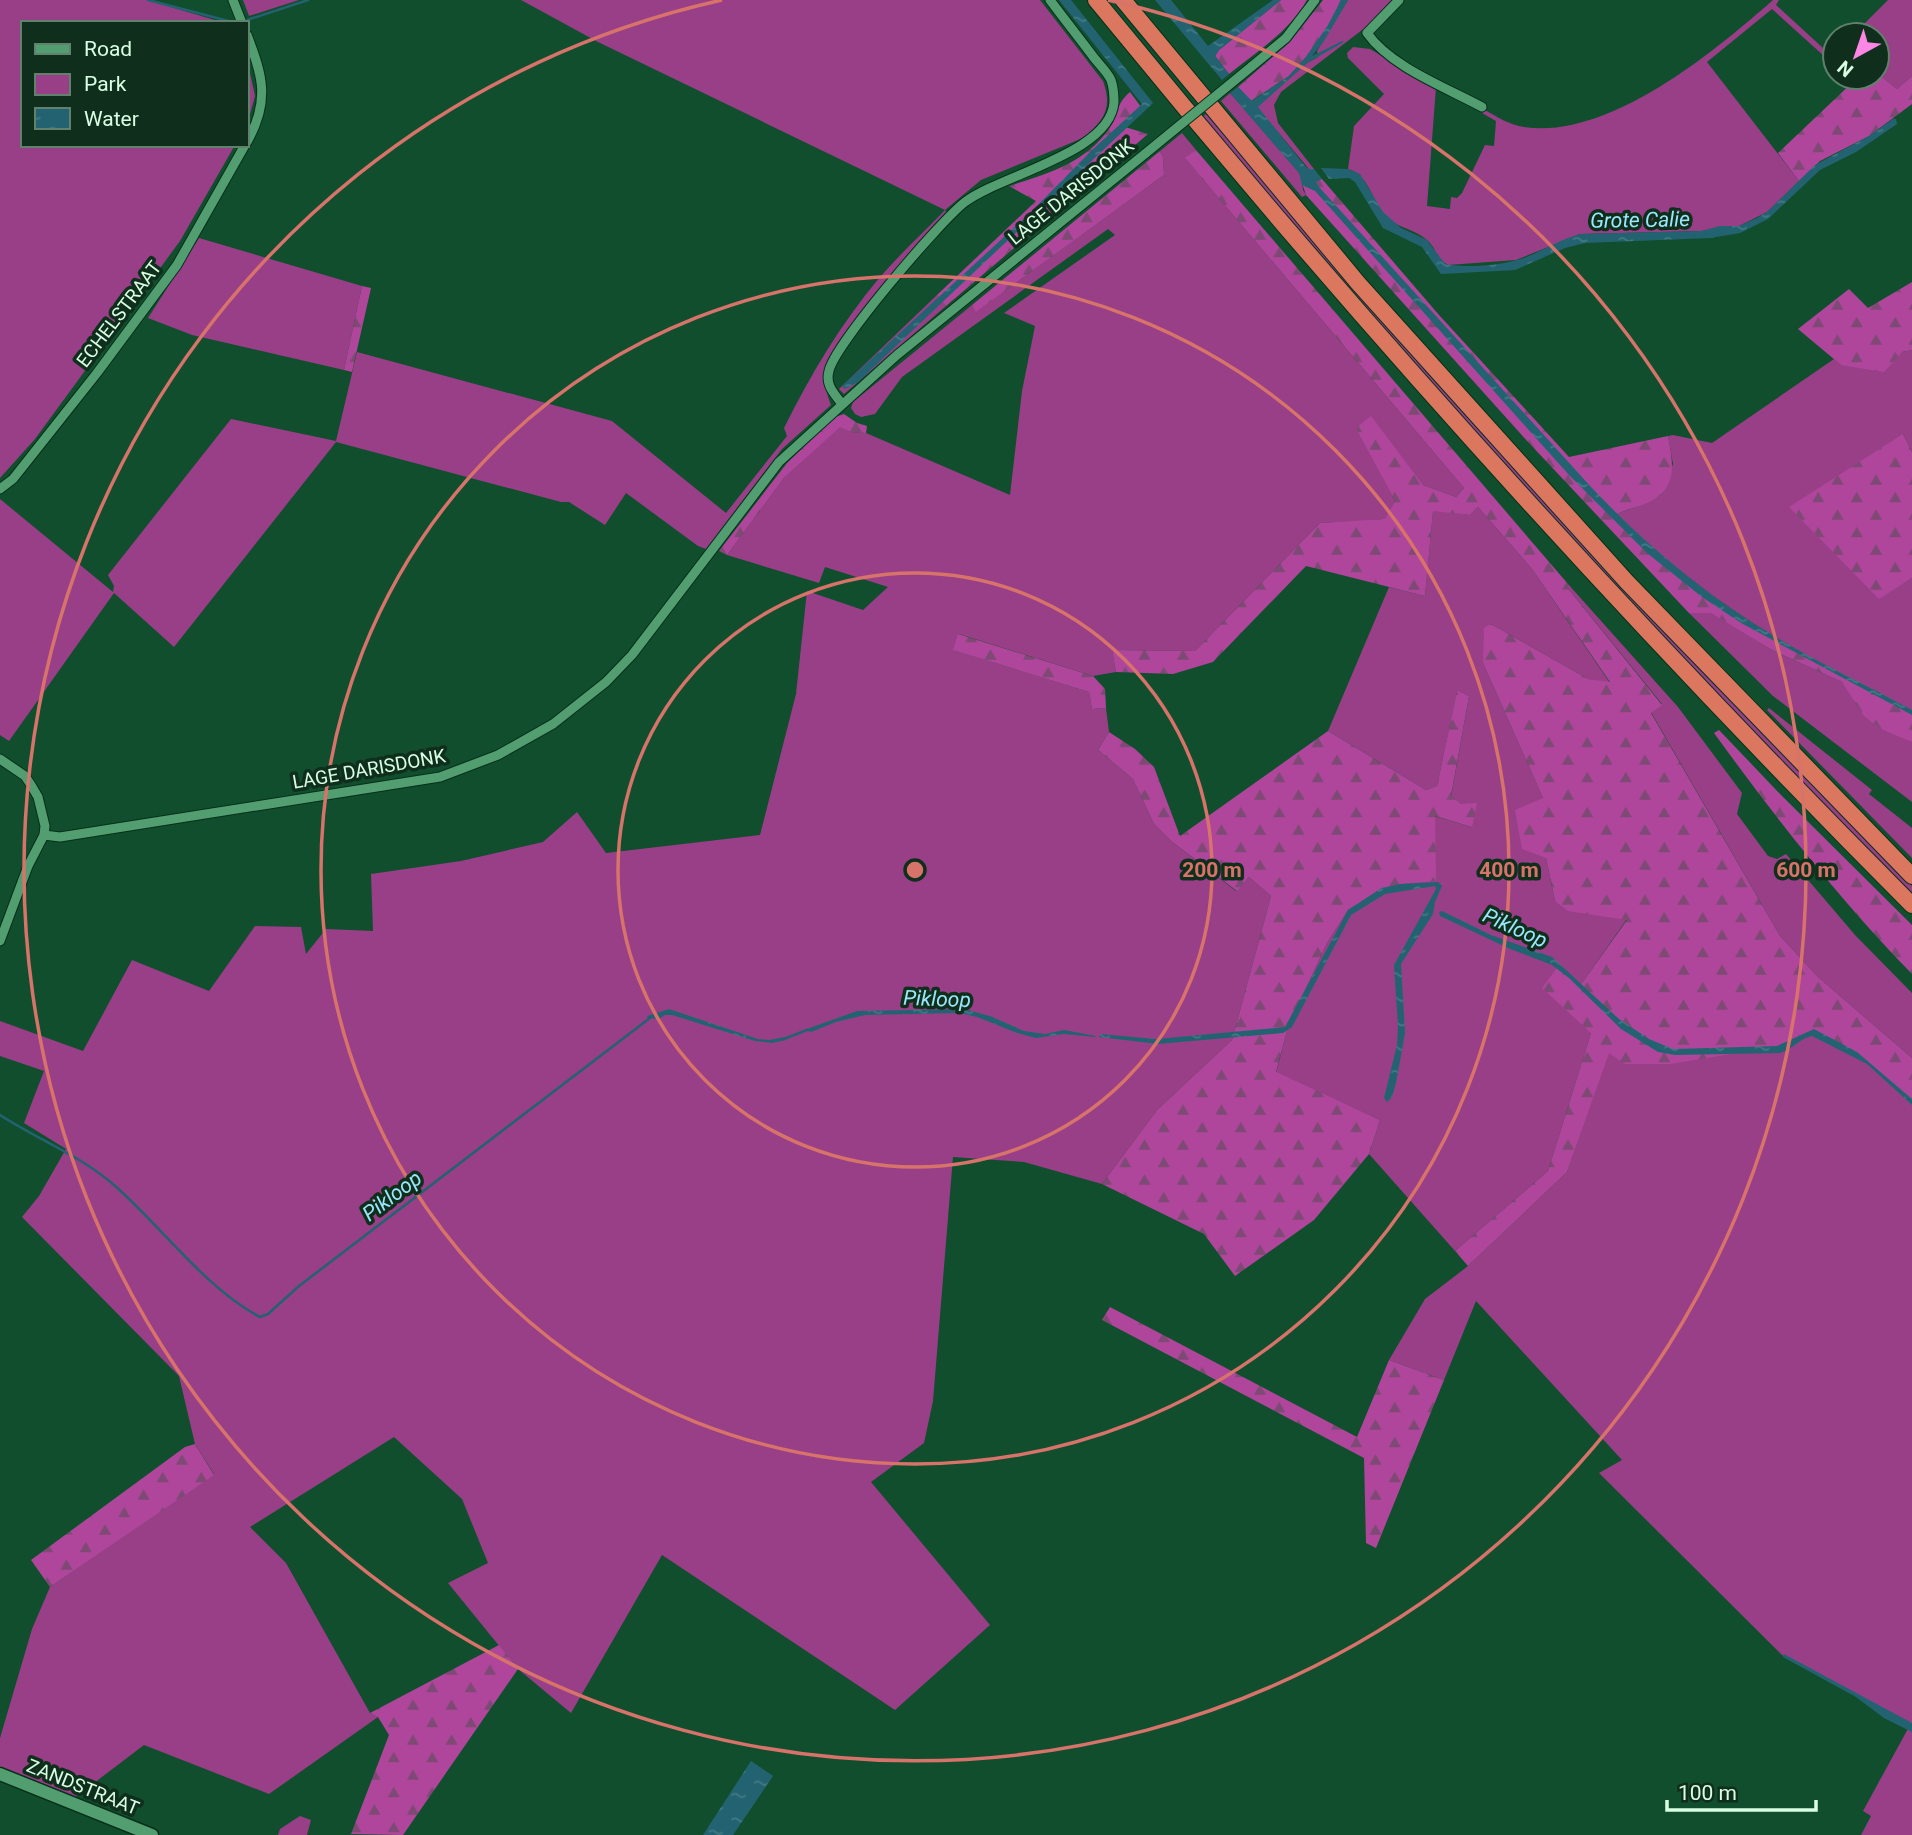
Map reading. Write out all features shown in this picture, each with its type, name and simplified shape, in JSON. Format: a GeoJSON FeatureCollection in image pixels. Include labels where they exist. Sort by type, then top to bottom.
{"type":"FeatureCollection","features":[{"type":"Feature","properties":{"kind":"highway"},"geometry":{"type":"LineString","coordinates":[[1096,0],[1204,133],[1413,376],[1616,600],[1912,905]]}},
{"type":"Feature","properties":{"kind":"highway"},"geometry":{"type":"LineString","coordinates":[[1123,0],[1358,283],[1618,572],[1912,876]]}},
{"type":"Feature","properties":{"kind":"street"},"geometry":{"type":"LineString","coordinates":[[233,0],[241,21]]}},
{"type":"Feature","properties":{"kind":"street","name":"LAGE DARISDONK"},"geometry":{"type":"LineString","coordinates":[[842,404],[829,387],[828,372],[836,354],[946,218],[987,188],[1065,155],[1091,138],[1105,123],[1114,103],[1111,79],[1050,0]]}},
{"type":"Feature","properties":{"kind":"street","name":"LAGE DARISDONK"},"geometry":{"type":"LineString","coordinates":[[44,835],[60,837],[440,777],[516,746],[553,724],[606,682],[632,655],[779,461],[897,355],[1286,38],[1315,0]]}},
{"type":"Feature","properties":{"kind":"street"},"geometry":{"type":"LineString","coordinates":[[1399,0],[1367,33],[1373,41],[1394,60],[1482,107]]}},
{"type":"Feature","properties":{"kind":"street","name":"ECHELSTRAAT"},"geometry":{"type":"LineString","coordinates":[[248,38],[260,69],[261,110],[248,139]]}},
{"type":"Feature","properties":{"kind":"street","name":"ECHELSTRAAT"},"geometry":{"type":"LineString","coordinates":[[0,489],[13,479],[97,373],[177,265],[244,147]]}},
{"type":"Feature","properties":{"kind":"street"},"geometry":{"type":"LineString","coordinates":[[0,759],[25,776],[31,785],[42,811],[44,835],[28,866],[0,941]]}},
{"type":"Feature","properties":{"kind":"street","name":"ZANDSTRAAT"},"geometry":{"type":"LineString","coordinates":[[0,1774],[152,1835]]}},
{"type":"Feature","properties":{"kind":"green space"},"geometry":{"type":"Polygon","coordinates":[[[0,0],[147,0],[218,21],[21,21],[21,147],[234,147],[180,241],[35,439],[0,478],[0,0]]]}},
{"type":"Feature","properties":{"kind":"green space"},"geometry":{"type":"Polygon","coordinates":[[[243,0],[299,0],[249,16],[243,0]]]}},
{"type":"Feature","properties":{"kind":"green space"},"geometry":{"type":"Polygon","coordinates":[[[521,0],[1040,0],[1103,81],[1107,106],[1101,120],[1083,138],[981,180],[945,210],[598,42],[521,0]]]}},
{"type":"Feature","properties":{"kind":"green space"},"geometry":{"type":"Polygon","coordinates":[[[1281,0],[1307,0],[1282,31],[1229,74],[1215,56],[1219,50],[1281,0]]]}},
{"type":"Feature","properties":{"kind":"green space"},"geometry":{"type":"Polygon","coordinates":[[[1323,0],[1341,0],[1329,25],[1289,76],[1251,101],[1238,87],[1290,42],[1323,0]]]}},
{"type":"Feature","properties":{"kind":"green space"},"geometry":{"type":"Polygon","coordinates":[[[1348,0],[1392,0],[1366,27],[1281,92],[1274,105],[1278,123],[1314,169],[1309,169],[1257,107],[1307,63],[1318,57],[1317,51],[1348,0]]]}},
{"type":"Feature","properties":{"kind":"green space"},"geometry":{"type":"Polygon","coordinates":[[[1773,0],[1779,0],[1776,5],[1821,46],[1821,53],[1772,9],[1707,62],[1799,181],[1767,212],[1739,226],[1701,231],[1580,234],[1516,260],[1448,265],[1441,260],[1427,240],[1386,216],[1364,180],[1348,169],[1354,126],[1384,94],[1348,58],[1347,53],[1353,47],[1370,49],[1436,87],[1427,206],[1450,209],[1451,197],[1457,198],[1462,193],[1485,145],[1494,146],[1496,121],[1482,113],[1485,110],[1509,123],[1524,127],[1556,127],[1590,120],[1658,88],[1721,44],[1773,0]]]}},
{"type":"Feature","properties":{"kind":"green space"},"geometry":{"type":"Polygon","coordinates":[[[1888,0],[1912,0],[1912,76],[1897,89],[1891,84],[1891,21],[1867,21],[1888,0]]]}},
{"type":"Feature","properties":{"kind":"green space"},"geometry":{"type":"Polygon","coordinates":[[[248,64],[255,96],[248,121],[248,64]]]}},
{"type":"Feature","properties":{"kind":"green space"},"geometry":{"type":"Polygon","coordinates":[[[1912,76],[1912,104],[1869,136],[1820,161],[1799,181],[1778,153],[1843,91],[1891,91],[1891,84],[1897,89],[1912,76]]]}},
{"type":"Feature","properties":{"kind":"green space"},"geometry":{"type":"Polygon","coordinates":[[[1130,92],[1144,111],[1125,127],[1148,134],[946,306],[937,295],[1036,201],[1009,186],[1051,172],[1089,151],[1109,129],[1119,106],[1130,92]]]}},
{"type":"Feature","properties":{"kind":"green space"},"geometry":{"type":"Polygon","coordinates":[[[1230,93],[1301,175],[1306,195],[1302,197],[1221,101],[1230,93]]]}},
{"type":"Feature","properties":{"kind":"green space"},"geometry":{"type":"Polygon","coordinates":[[[1206,114],[1427,373],[1684,653],[1912,886],[1912,894],[1680,657],[1424,378],[1201,118],[1206,114]]]}},
{"type":"Feature","properties":{"kind":"green space"},"geometry":{"type":"Polygon","coordinates":[[[1182,133],[1196,150],[1186,159],[1464,488],[1456,497],[1423,485],[1357,428],[1395,501],[1385,520],[1320,523],[1195,651],[1112,650],[1116,672],[1093,676],[959,634],[954,650],[1089,692],[1092,709],[1106,708],[1109,732],[1098,750],[1133,779],[1154,824],[1171,841],[1236,891],[1249,877],[1271,896],[1232,1040],[1157,1110],[1102,1184],[1024,1162],[953,1157],[933,1401],[924,1443],[871,1482],[990,1625],[895,1710],[662,1555],[571,1713],[518,1669],[448,1583],[488,1563],[462,1499],[394,1437],[250,1527],[286,1563],[370,1713],[378,1717],[269,1794],[144,1745],[73,1799],[0,1768],[0,1738],[32,1629],[50,1587],[214,1474],[195,1444],[179,1376],[22,1217],[39,1196],[66,1149],[24,1123],[44,1071],[0,1056],[0,1021],[83,1051],[132,960],[209,991],[255,926],[301,927],[306,954],[326,929],[373,931],[371,874],[461,861],[543,842],[577,812],[606,853],[760,835],[796,694],[807,591],[863,610],[888,587],[825,567],[819,583],[727,555],[784,478],[840,426],[851,432],[866,433],[1010,495],[1022,391],[1035,326],[1004,313],[1115,235],[1108,229],[902,377],[875,414],[861,417],[855,414],[851,408],[853,402],[972,305],[977,311],[1164,175],[1160,151],[1182,133]]]}},
{"type":"Feature","properties":{"kind":"green space"},"geometry":{"type":"Polygon","coordinates":[[[1196,150],[1568,584],[1566,586],[1662,705],[1651,713],[1780,936],[1818,977],[1912,1058],[1912,1102],[1862,1059],[1808,1033],[1793,1044],[1670,1064],[1625,1064],[1609,1053],[1567,1172],[1468,1266],[1455,1251],[1548,1171],[1591,1033],[1542,988],[1560,964],[1579,984],[1582,983],[1627,920],[1568,911],[1555,901],[1546,858],[1522,849],[1515,810],[1543,798],[1483,663],[1484,628],[1491,624],[1588,679],[1610,682],[1532,569],[1478,507],[1470,515],[1433,511],[1425,596],[1306,566],[1213,662],[1173,674],[1116,672],[1112,650],[1195,651],[1320,523],[1385,519],[1395,501],[1356,428],[1371,416],[1423,485],[1456,497],[1464,488],[1185,158],[1196,150]]]}},
{"type":"Feature","properties":{"kind":"green space"},"geometry":{"type":"Polygon","coordinates":[[[1160,151],[1164,175],[976,312],[972,305],[1160,151]]]}},
{"type":"Feature","properties":{"kind":"green space"},"geometry":{"type":"Polygon","coordinates":[[[1322,179],[1439,315],[1569,457],[1668,436],[1672,468],[1668,485],[1654,499],[1617,514],[1672,564],[1753,623],[1912,710],[1912,742],[1881,729],[1864,716],[1842,682],[1772,650],[1711,613],[1689,613],[1529,443],[1306,195],[1301,180],[1322,179]]]}},
{"type":"Feature","properties":{"kind":"green space"},"geometry":{"type":"Polygon","coordinates":[[[945,210],[947,213],[837,347],[825,375],[831,405],[782,449],[706,549],[698,546],[626,493],[605,525],[569,502],[336,442],[174,647],[114,593],[9,741],[0,735],[0,499],[113,592],[114,586],[108,575],[231,419],[336,441],[357,352],[612,421],[726,513],[787,436],[784,428],[794,408],[828,350],[866,294],[945,210]]]}},
{"type":"Feature","properties":{"kind":"green space"},"geometry":{"type":"Polygon","coordinates":[[[199,238],[362,286],[344,370],[192,335],[148,318],[199,238]]]}},
{"type":"Feature","properties":{"kind":"green space"},"geometry":{"type":"Polygon","coordinates":[[[1912,282],[1912,350],[1902,352],[1884,372],[1841,365],[1798,329],[1849,289],[1868,308],[1912,282]]]}},
{"type":"Feature","properties":{"kind":"green space"},"geometry":{"type":"Polygon","coordinates":[[[362,286],[371,288],[352,372],[344,370],[362,286]]]}},
{"type":"Feature","properties":{"kind":"green space"},"geometry":{"type":"Polygon","coordinates":[[[937,295],[946,306],[844,394],[839,389],[937,295]]]}},
{"type":"Feature","properties":{"kind":"green space"},"geometry":{"type":"Polygon","coordinates":[[[1912,350],[1912,452],[1903,434],[1879,598],[1912,578],[1912,710],[1753,623],[1692,580],[1616,514],[1645,504],[1660,495],[1673,464],[1668,436],[1712,443],[1834,359],[1841,365],[1912,350]]]}},
{"type":"Feature","properties":{"kind":"green space"},"geometry":{"type":"Polygon","coordinates":[[[844,414],[867,426],[866,433],[851,432],[840,427],[784,478],[727,555],[719,551],[787,463],[835,417],[844,414]]]}},
{"type":"Feature","properties":{"kind":"green space"},"geometry":{"type":"Polygon","coordinates":[[[1903,434],[1912,452],[1912,578],[1879,599],[1789,507],[1903,434]]]}},
{"type":"Feature","properties":{"kind":"green space"},"geometry":{"type":"Polygon","coordinates":[[[1478,507],[1532,569],[1610,683],[1588,679],[1491,624],[1483,663],[1543,798],[1546,858],[1555,901],[1627,919],[1579,984],[1591,1033],[1548,1171],[1455,1251],[1369,1154],[1380,1120],[1276,1073],[1288,1027],[1327,943],[1348,910],[1382,888],[1434,816],[1472,827],[1461,804],[1451,797],[1469,696],[1457,692],[1437,786],[1426,790],[1328,731],[1389,587],[1425,596],[1433,510],[1470,515],[1478,507]]]}},
{"type":"Feature","properties":{"kind":"green space"},"geometry":{"type":"Polygon","coordinates":[[[1568,584],[1678,707],[1742,793],[1737,814],[1768,856],[1777,859],[1786,854],[1855,935],[1912,993],[1912,1058],[1818,977],[1780,936],[1651,712],[1662,704],[1566,586],[1568,584]]]}},
{"type":"Feature","properties":{"kind":"green space"},"geometry":{"type":"Polygon","coordinates":[[[1689,613],[1711,613],[1772,650],[1842,682],[1856,704],[1912,742],[1912,802],[1773,696],[1689,613]]]}},
{"type":"Feature","properties":{"kind":"green space"},"geometry":{"type":"Polygon","coordinates":[[[958,634],[1093,676],[1105,689],[1106,708],[1092,709],[1089,692],[953,650],[958,634]]]}},
{"type":"Feature","properties":{"kind":"green space"},"geometry":{"type":"Polygon","coordinates":[[[1457,691],[1469,696],[1451,796],[1461,804],[1477,803],[1472,827],[1435,816],[1436,881],[1382,888],[1348,910],[1327,943],[1288,1027],[1276,1072],[1380,1120],[1369,1154],[1314,1220],[1235,1276],[1204,1234],[1102,1184],[1157,1110],[1232,1040],[1271,896],[1249,877],[1237,891],[1171,841],[1154,824],[1133,779],[1098,750],[1109,732],[1135,749],[1154,767],[1180,836],[1328,731],[1426,790],[1437,786],[1457,691]]]}},
{"type":"Feature","properties":{"kind":"green space"},"geometry":{"type":"Polygon","coordinates":[[[1769,708],[1872,790],[1869,794],[1912,828],[1912,858],[1767,710],[1769,708]]]}},
{"type":"Feature","properties":{"kind":"green space"},"geometry":{"type":"Polygon","coordinates":[[[1719,730],[1912,925],[1912,974],[1833,887],[1784,826],[1714,733],[1719,730]]]}},
{"type":"Feature","properties":{"kind":"green space"},"geometry":{"type":"Polygon","coordinates":[[[1808,1033],[1862,1059],[1912,1102],[1912,1835],[1861,1835],[1871,1816],[1863,1811],[1910,1725],[1782,1655],[1599,1473],[1622,1460],[1476,1301],[1444,1380],[1389,1360],[1425,1299],[1468,1266],[1567,1172],[1608,1052],[1808,1033]]]}},
{"type":"Feature","properties":{"kind":"green space"},"geometry":{"type":"Polygon","coordinates":[[[1110,1307],[1357,1437],[1389,1360],[1444,1380],[1376,1548],[1366,1543],[1364,1458],[1102,1320],[1110,1307]]]}},
{"type":"Feature","properties":{"kind":"green space"},"geometry":{"type":"Polygon","coordinates":[[[195,1444],[214,1475],[50,1587],[31,1560],[185,1447],[195,1444]]]}},
{"type":"Feature","properties":{"kind":"green space"},"geometry":{"type":"Polygon","coordinates":[[[499,1645],[518,1669],[403,1835],[351,1834],[389,1735],[378,1717],[370,1713],[499,1645]]]}},
{"type":"Feature","properties":{"kind":"green space"},"geometry":{"type":"Polygon","coordinates":[[[300,1816],[311,1820],[307,1835],[278,1835],[280,1829],[300,1816]]]}},
{"type":"Feature","properties":{"kind":"water"},"geometry":{"type":"Polygon","coordinates":[[[1059,0],[1071,0],[1153,103],[858,382],[845,389],[842,386],[1029,214],[1142,104],[1059,0]]]}},
{"type":"Feature","properties":{"kind":"water"},"geometry":{"type":"Polygon","coordinates":[[[1155,0],[1171,0],[1208,46],[1273,0],[1281,0],[1219,50],[1215,56],[1229,74],[1222,80],[1155,0]]]}},
{"type":"Feature","properties":{"kind":"water"},"geometry":{"type":"Polygon","coordinates":[[[1341,0],[1348,0],[1312,56],[1344,42],[1307,63],[1258,107],[1305,166],[1314,169],[1322,179],[1316,182],[1319,187],[1591,487],[1655,549],[1724,604],[1774,636],[1912,710],[1912,715],[1741,623],[1702,597],[1647,553],[1569,475],[1315,191],[1302,185],[1299,173],[1230,93],[1238,87],[1252,101],[1289,76],[1328,25],[1341,0]]]}},
{"type":"Feature","properties":{"kind":"water"},"geometry":{"type":"Polygon","coordinates":[[[1896,119],[1897,124],[1856,152],[1820,170],[1768,219],[1740,233],[1710,238],[1585,243],[1565,248],[1515,270],[1441,274],[1422,247],[1383,228],[1355,182],[1349,178],[1329,179],[1321,168],[1348,169],[1360,174],[1383,212],[1401,228],[1427,240],[1445,264],[1483,266],[1521,259],[1581,234],[1701,231],[1720,226],[1739,226],[1767,212],[1815,165],[1869,136],[1896,119]]]}},
{"type":"Feature","properties":{"kind":"water"},"geometry":{"type":"Polygon","coordinates":[[[1438,882],[1442,886],[1433,914],[1401,964],[1405,1033],[1396,1083],[1392,1097],[1387,1102],[1384,1098],[1397,1045],[1398,1026],[1394,965],[1436,889],[1435,886],[1385,894],[1351,915],[1292,1027],[1283,1033],[1158,1044],[1099,1037],[1100,1034],[1156,1039],[1285,1027],[1348,910],[1382,888],[1438,882]]]}},
{"type":"Feature","properties":{"kind":"water"},"geometry":{"type":"Polygon","coordinates":[[[1442,911],[1491,935],[1552,957],[1619,1019],[1649,1039],[1673,1049],[1777,1046],[1814,1029],[1857,1052],[1912,1099],[1912,1105],[1867,1064],[1812,1036],[1780,1053],[1675,1055],[1658,1052],[1621,1029],[1552,965],[1510,949],[1440,916],[1439,912],[1442,911]]]}},
{"type":"Feature","properties":{"kind":"water"},"geometry":{"type":"Polygon","coordinates":[[[669,1009],[758,1039],[785,1037],[786,1040],[772,1043],[755,1041],[672,1015],[659,1019],[647,1016],[669,1009]]]}},
{"type":"Feature","properties":{"kind":"water"},"geometry":{"type":"Polygon","coordinates":[[[964,1009],[990,1016],[1024,1031],[1045,1034],[1064,1030],[1096,1036],[1064,1034],[1036,1038],[960,1013],[865,1015],[811,1032],[804,1030],[857,1011],[964,1009]]]}},
{"type":"Feature","properties":{"kind":"water"},"geometry":{"type":"Polygon","coordinates":[[[1784,1654],[1912,1723],[1912,1732],[1884,1718],[1856,1697],[1783,1657],[1784,1654]]]}},
{"type":"Feature","properties":{"kind":"water"},"geometry":{"type":"Polygon","coordinates":[[[751,1761],[773,1776],[733,1835],[703,1835],[751,1761]]]}},
{"type":"Feature","properties":{"kind":"waterway","name":"Grote Calie"},"geometry":{"type":"LineString","coordinates":[[148,0],[228,21]]}},
{"type":"Feature","properties":{"kind":"waterway","name":"Grote Calie"},"geometry":{"type":"LineString","coordinates":[[247,20],[308,0]]}},
{"type":"Feature","properties":{"kind":"waterway","name":"Pikloop"},"geometry":{"type":"LineString","coordinates":[[0,1115],[73,1156],[114,1185],[202,1273],[240,1305],[260,1317],[268,1314],[299,1286],[650,1018]]}},
{"type":"Feature","properties":{"kind":"waterway","name":"Pikloop"},"geometry":{"type":"LineString","coordinates":[[784,1039],[807,1030]]}}]}
